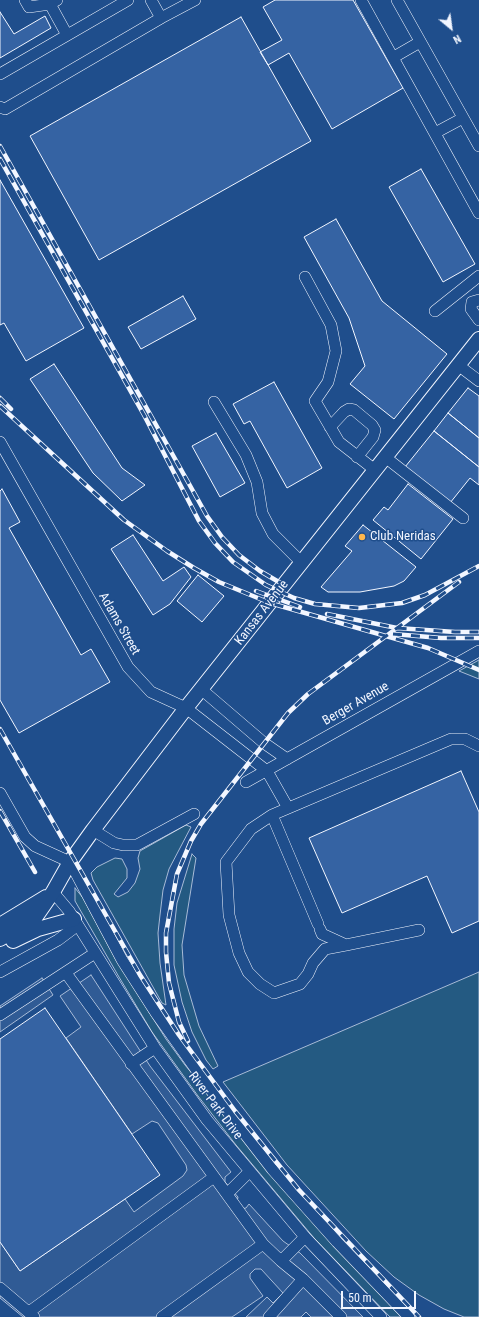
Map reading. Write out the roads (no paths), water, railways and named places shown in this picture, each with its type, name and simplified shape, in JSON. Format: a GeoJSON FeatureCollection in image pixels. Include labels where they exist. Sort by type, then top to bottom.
{"type":"FeatureCollection","features":[{"type":"Feature","properties":{"kind":"main road","name":"Kansas Avenue"},"geometry":{"type":"LineString","coordinates":[[0,939],[35,918],[53,892],[70,862],[93,830],[186,708],[479,339]]}},
{"type":"Feature","properties":{"kind":"main road","name":"Kansas Avenue"},"geometry":{"type":"LineString","coordinates":[[0,925],[53,892]]}},
{"type":"Feature","properties":{"kind":"main road"},"geometry":{"type":"LineString","coordinates":[[0,947],[38,928],[76,922]]}},
{"type":"Feature","properties":{"kind":"street"},"geometry":{"type":"LineString","coordinates":[[25,0],[28,6],[54,2],[67,35]]}},
{"type":"Feature","properties":{"kind":"street"},"geometry":{"type":"LineString","coordinates":[[0,74],[128,0]]}},
{"type":"Feature","properties":{"kind":"street"},"geometry":{"type":"LineString","coordinates":[[151,0],[162,18]]}},
{"type":"Feature","properties":{"kind":"street"},"geometry":{"type":"LineString","coordinates":[[0,107],[5,109],[195,0]]}},
{"type":"Feature","properties":{"kind":"street"},"geometry":{"type":"LineString","coordinates":[[361,0],[479,213]]}},
{"type":"Feature","properties":{"kind":"street"},"geometry":{"type":"LineString","coordinates":[[396,0],[479,146]]}},
{"type":"Feature","properties":{"kind":"street"},"geometry":{"type":"LineString","coordinates":[[394,58],[420,42]]}},
{"type":"Feature","properties":{"kind":"street"},"geometry":{"type":"LineString","coordinates":[[435,132],[463,118]]}},
{"type":"Feature","properties":{"kind":"street"},"geometry":{"type":"LineString","coordinates":[[435,311],[479,276]]}},
{"type":"Feature","properties":{"kind":"street"},"geometry":{"type":"LineString","coordinates":[[305,278],[331,325],[336,351],[328,382],[315,401],[339,442],[375,470]]}},
{"type":"Feature","properties":{"kind":"street"},"geometry":{"type":"LineString","coordinates":[[462,290],[476,301],[471,309],[479,320]]}},
{"type":"Feature","properties":{"kind":"street"},"geometry":{"type":"LineString","coordinates":[[458,365],[479,381]]}},
{"type":"Feature","properties":{"kind":"street"},"geometry":{"type":"LineString","coordinates":[[214,402],[246,455],[257,482],[262,513],[273,534],[302,563]]}},
{"type":"Feature","properties":{"kind":"street"},"geometry":{"type":"LineString","coordinates":[[330,427],[344,412],[349,409],[354,410],[372,425],[375,430],[373,437],[357,457]]}},
{"type":"Feature","properties":{"kind":"street","name":"Adams Street"},"geometry":{"type":"LineString","coordinates":[[0,442],[128,668],[151,692],[186,708],[267,771]]}},
{"type":"Feature","properties":{"kind":"street"},"geometry":{"type":"LineString","coordinates":[[385,457],[463,518]]}},
{"type":"Feature","properties":{"kind":"street","name":"Berger Avenue"},"geometry":{"type":"LineString","coordinates":[[246,782],[479,651]]}},
{"type":"Feature","properties":{"kind":"street"},"geometry":{"type":"LineString","coordinates":[[201,689],[264,743],[287,759]]}},
{"type":"Feature","properties":{"kind":"street"},"geometry":{"type":"LineString","coordinates":[[419,930],[325,949],[313,963],[308,974],[300,984],[274,993],[260,984],[248,972],[239,954],[229,915],[226,862],[252,829],[272,815],[451,739],[465,739],[479,746]]}},
{"type":"Feature","properties":{"kind":"street"},"geometry":{"type":"LineString","coordinates":[[267,771],[288,808]]}},
{"type":"Feature","properties":{"kind":"street"},"geometry":{"type":"LineString","coordinates":[[0,793],[3,805],[25,837],[36,846],[70,862],[122,960],[156,1013],[210,1089],[272,1169],[337,1242],[409,1317]]}},
{"type":"Feature","properties":{"kind":"street"},"geometry":{"type":"LineString","coordinates":[[93,830],[114,843],[123,846],[137,845],[194,814]]}},
{"type":"Feature","properties":{"kind":"street"},"geometry":{"type":"LineString","coordinates":[[272,815],[322,934],[346,945]]}},
{"type":"Feature","properties":{"kind":"street","name":"River Park Drive"},"geometry":{"type":"LineString","coordinates":[[53,892],[76,922],[155,1048],[207,1120],[305,1237],[381,1317]]}},
{"type":"Feature","properties":{"kind":"street"},"geometry":{"type":"LineString","coordinates":[[0,972],[58,940],[76,922]]}},
{"type":"Feature","properties":{"kind":"street"},"geometry":{"type":"LineString","coordinates":[[0,1015],[95,953]]}},
{"type":"Feature","properties":{"kind":"street"},"geometry":{"type":"LineString","coordinates":[[66,973],[263,1244],[303,1279],[341,1317]]}},
{"type":"Feature","properties":{"kind":"street"},"geometry":{"type":"LineString","coordinates":[[131,1064],[155,1048]]}},
{"type":"Feature","properties":{"kind":"street"},"geometry":{"type":"LineString","coordinates":[[227,1194],[249,1172]]}},
{"type":"Feature","properties":{"kind":"street"},"geometry":{"type":"LineString","coordinates":[[0,1288],[32,1315],[214,1178]]}},
{"type":"Feature","properties":{"kind":"street"},"geometry":{"type":"LineString","coordinates":[[281,1260],[305,1237]]}},
{"type":"Feature","properties":{"kind":"street"},"geometry":{"type":"LineString","coordinates":[[162,1317],[263,1244]]}},
{"type":"Feature","properties":{"kind":"street"},"geometry":{"type":"LineString","coordinates":[[269,1317],[303,1279]]}},
{"type":"Feature","properties":{"kind":"railway"},"geometry":{"type":"LineString","coordinates":[[0,146],[207,516],[222,537],[239,555],[260,571],[284,585]]}},
{"type":"Feature","properties":{"kind":"railway"},"geometry":{"type":"LineString","coordinates":[[0,159],[144,415],[199,521],[215,543],[233,562],[266,585],[294,598],[315,604],[359,608],[402,603],[425,595],[479,566]]}},
{"type":"Feature","properties":{"kind":"railway"},"geometry":{"type":"LineString","coordinates":[[0,398],[11,409]]}},
{"type":"Feature","properties":{"kind":"railway"},"geometry":{"type":"LineString","coordinates":[[0,406],[124,520],[167,551],[219,582],[270,603],[428,648],[479,670]]}},
{"type":"Feature","properties":{"kind":"railway"},"geometry":{"type":"LineString","coordinates":[[188,1041],[179,1022],[169,983],[166,933],[177,874],[191,841],[201,824],[288,713],[308,694],[459,582]]}},
{"type":"Feature","properties":{"kind":"railway"},"geometry":{"type":"LineString","coordinates":[[256,591],[300,607]]}},
{"type":"Feature","properties":{"kind":"railway"},"geometry":{"type":"LineString","coordinates":[[327,614],[397,628],[479,632]]}},
{"type":"Feature","properties":{"kind":"railway"},"geometry":{"type":"LineString","coordinates":[[393,634],[441,638],[479,638]]}},
{"type":"Feature","properties":{"kind":"railway"},"geometry":{"type":"LineString","coordinates":[[0,729],[140,975],[179,1035],[235,1111],[299,1190],[419,1317]]}},
{"type":"Feature","properties":{"kind":"railway"},"geometry":{"type":"LineString","coordinates":[[0,811],[35,872]]}},
{"type":"Feature","properties":{"kind":"place","name":"Club Neridas"},"geometry":{"type":"Point","coordinates":[362,537]}}]}
